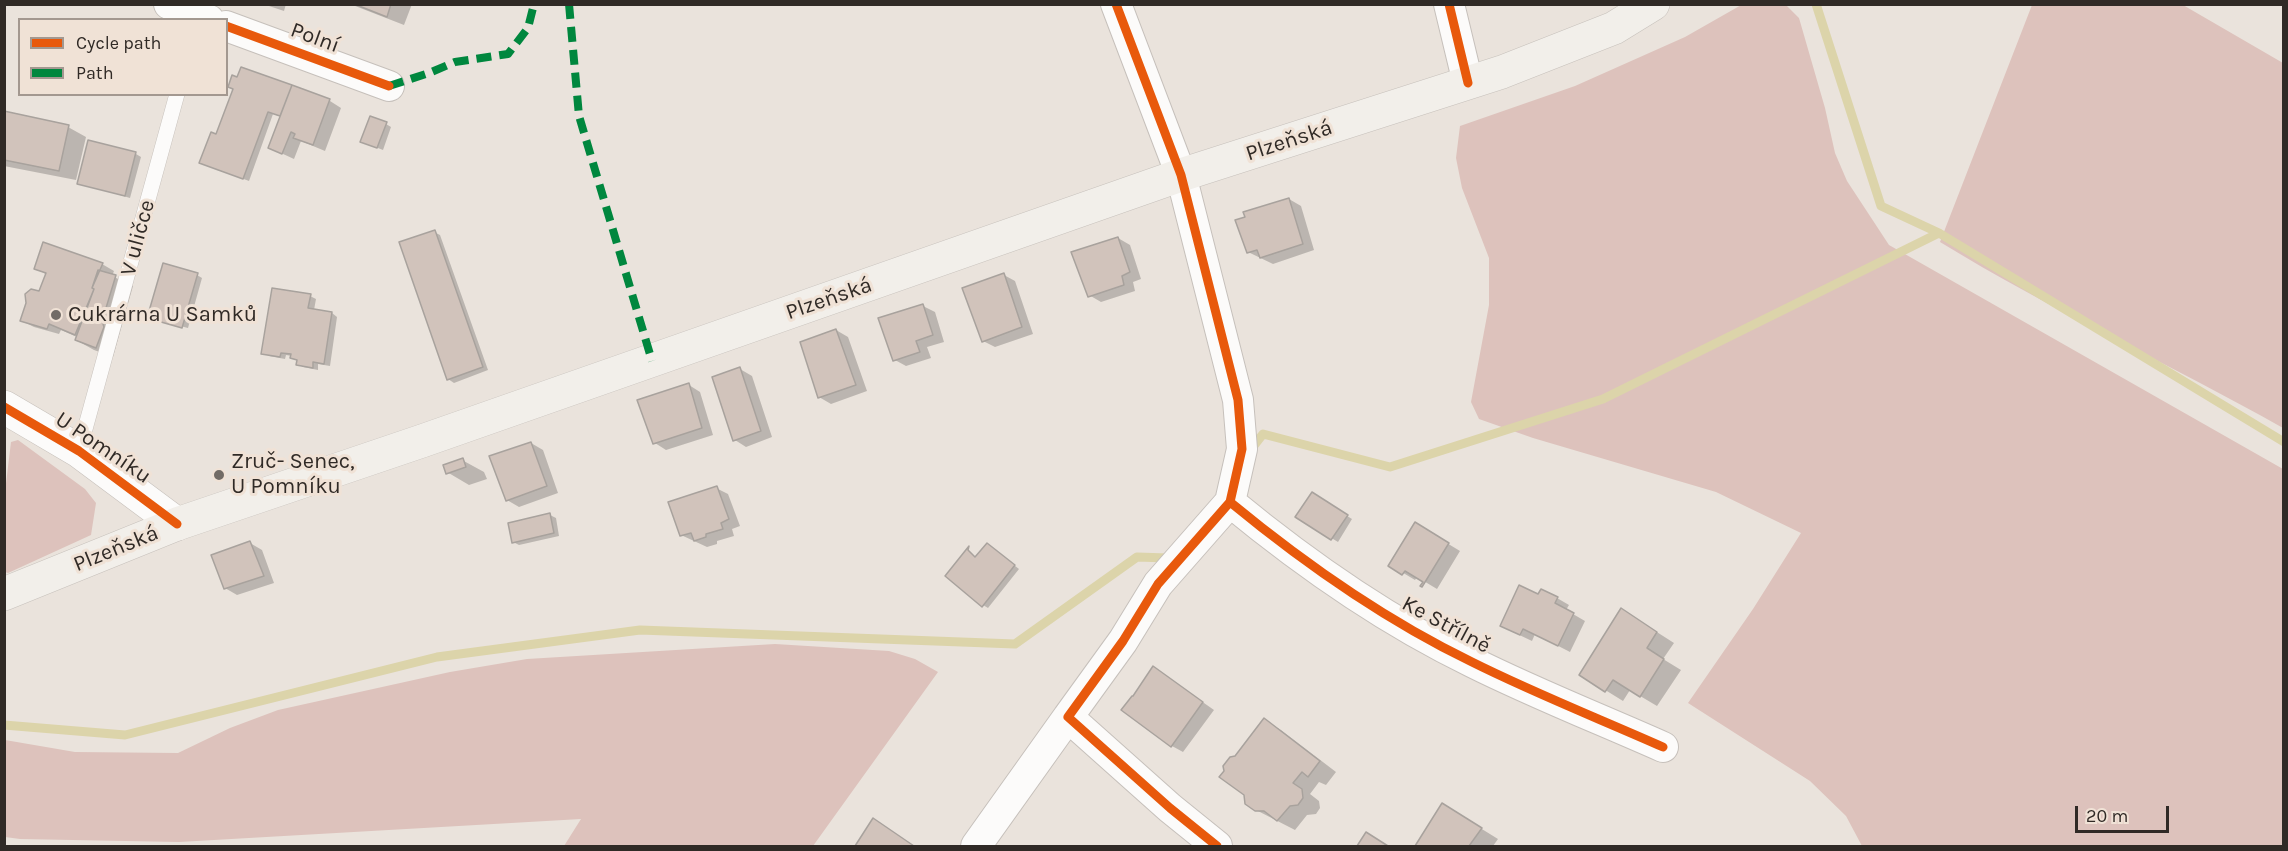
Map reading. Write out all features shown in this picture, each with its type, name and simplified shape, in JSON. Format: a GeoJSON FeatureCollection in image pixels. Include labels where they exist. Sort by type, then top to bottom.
{"type":"FeatureCollection","features":[{"type":"Feature","properties":{"kind":"main road","name":"Plzeňská"},"geometry":{"type":"LineString","coordinates":[[4,594],[177,524],[466,426],[1181,175],[1502,72],[1614,28],[1653,4]]}},
{"type":"Feature","properties":{"kind":"street","name":"Polní"},"geometry":{"type":"LineString","coordinates":[[169,4],[203,18]]}},
{"type":"Feature","properties":{"kind":"street"},"geometry":{"type":"LineString","coordinates":[[976,846],[1123,641],[1158,584],[1230,502],[1242,449],[1238,400],[1181,175],[1116,4]]}},
{"type":"Feature","properties":{"kind":"street"},"geometry":{"type":"LineString","coordinates":[[1449,4],[1468,83]]}},
{"type":"Feature","properties":{"kind":"street","name":"Polní"},"geometry":{"type":"LineString","coordinates":[[228,27],[389,86]]}},
{"type":"Feature","properties":{"kind":"street","name":"U Pomníku"},"geometry":{"type":"LineString","coordinates":[[4,407],[79,451],[177,524]]}},
{"type":"Feature","properties":{"kind":"street","name":"Ke Střílně"},"geometry":{"type":"LineString","coordinates":[[1230,502],[1273,538],[1373,607],[1472,662],[1663,747]]}},
{"type":"Feature","properties":{"kind":"street"},"geometry":{"type":"LineString","coordinates":[[1068,717],[1216,846]]}},
{"type":"Feature","properties":{"kind":"lane","name":"V uličce"},"geometry":{"type":"LineString","coordinates":[[79,451],[176,96]]}},
{"type":"Feature","properties":{"kind":"shaded area"},"geometry":{"type":"Polygon","coordinates":[[[1743,4],[1786,5],[1799,18],[1825,108],[1835,153],[1847,181],[1889,245],[2283,469],[2283,846],[1862,846],[1846,816],[1810,781],[1688,703],[1753,609],[1801,533],[1716,492],[1533,438],[1479,419],[1471,402],[1489,305],[1489,258],[1462,188],[1456,158],[1460,126],[1575,86],[1685,37],[1743,4]]]}},
{"type":"Feature","properties":{"kind":"shaded area"},"geometry":{"type":"Polygon","coordinates":[[[2032,5],[2183,5],[2283,63],[2283,428],[2025,291],[1940,242],[2032,5]]]}},
{"type":"Feature","properties":{"kind":"shaded area"},"geometry":{"type":"Polygon","coordinates":[[[18,440],[85,489],[96,503],[91,535],[8,573],[5,572],[4,500],[11,442],[18,440]]]}},
{"type":"Feature","properties":{"kind":"shaded area"},"geometry":{"type":"Polygon","coordinates":[[[775,644],[889,651],[915,659],[938,672],[813,846],[564,846],[581,819],[179,842],[5,837],[5,740],[75,752],[178,753],[230,728],[278,710],[450,672],[527,659],[775,644]]]}},
{"type":"Feature","properties":{"kind":"building"},"geometry":{"type":"Polygon","coordinates":[[[354,4],[391,4],[387,17],[354,4]]]}},
{"type":"Feature","properties":{"kind":"building"},"geometry":{"type":"Polygon","coordinates":[[[241,67],[292,85],[280,116],[268,112],[243,179],[199,163],[211,132],[216,134],[233,89],[228,87],[232,75],[237,77],[241,67]]]}},
{"type":"Feature","properties":{"kind":"building"},"geometry":{"type":"Polygon","coordinates":[[[292,85],[330,99],[313,145],[293,138],[295,134],[291,132],[282,154],[268,148],[292,85]]]}},
{"type":"Feature","properties":{"kind":"building"},"geometry":{"type":"Polygon","coordinates":[[[4,111],[69,125],[59,171],[4,160],[4,111]]]}},
{"type":"Feature","properties":{"kind":"building"},"geometry":{"type":"Polygon","coordinates":[[[370,116],[387,122],[377,148],[360,142],[370,116]]]}},
{"type":"Feature","properties":{"kind":"building"},"geometry":{"type":"Polygon","coordinates":[[[88,140],[136,152],[125,196],[77,184],[88,140]]]}},
{"type":"Feature","properties":{"kind":"building"},"geometry":{"type":"Polygon","coordinates":[[[1289,198],[1303,244],[1260,258],[1257,250],[1247,253],[1235,220],[1245,217],[1243,212],[1289,198]]]}},
{"type":"Feature","properties":{"kind":"building"},"geometry":{"type":"Polygon","coordinates":[[[435,230],[483,367],[447,380],[399,242],[435,230]]]}},
{"type":"Feature","properties":{"kind":"building"},"geometry":{"type":"Polygon","coordinates":[[[1118,237],[1130,272],[1122,276],[1124,285],[1088,297],[1071,252],[1118,237]]]}},
{"type":"Feature","properties":{"kind":"building"},"geometry":{"type":"Polygon","coordinates":[[[43,242],[103,263],[75,335],[49,324],[47,329],[20,321],[26,303],[25,294],[31,289],[39,291],[46,273],[34,269],[43,242]]]}},
{"type":"Feature","properties":{"kind":"building"},"geometry":{"type":"Polygon","coordinates":[[[163,263],[198,273],[182,328],[147,318],[163,263]]]}},
{"type":"Feature","properties":{"kind":"building"},"geometry":{"type":"Polygon","coordinates":[[[98,270],[116,275],[106,308],[104,327],[96,348],[75,340],[94,289],[92,288],[98,270]]]}},
{"type":"Feature","properties":{"kind":"building"},"geometry":{"type":"Polygon","coordinates":[[[1004,273],[1022,327],[982,342],[962,288],[1004,273]]]}},
{"type":"Feature","properties":{"kind":"building"},"geometry":{"type":"Polygon","coordinates":[[[272,288],[311,294],[308,308],[332,312],[324,364],[313,362],[313,368],[296,365],[297,360],[290,358],[291,354],[281,353],[280,357],[261,354],[272,288]]]}},
{"type":"Feature","properties":{"kind":"building"},"geometry":{"type":"Polygon","coordinates":[[[923,304],[933,335],[916,341],[920,352],[893,361],[878,318],[923,304]]]}},
{"type":"Feature","properties":{"kind":"building"},"geometry":{"type":"Polygon","coordinates":[[[836,329],[856,385],[818,398],[800,342],[836,329]]]}},
{"type":"Feature","properties":{"kind":"building"},"geometry":{"type":"Polygon","coordinates":[[[740,367],[761,431],[733,441],[712,377],[740,367]]]}},
{"type":"Feature","properties":{"kind":"building"},"geometry":{"type":"Polygon","coordinates":[[[689,383],[702,428],[653,444],[637,400],[689,383]]]}},
{"type":"Feature","properties":{"kind":"building"},"geometry":{"type":"Polygon","coordinates":[[[531,442],[547,486],[506,501],[489,456],[531,442]]]}},
{"type":"Feature","properties":{"kind":"building"},"geometry":{"type":"Polygon","coordinates":[[[463,458],[466,467],[446,474],[443,465],[463,458]]]}},
{"type":"Feature","properties":{"kind":"building"},"geometry":{"type":"Polygon","coordinates":[[[717,486],[729,519],[721,523],[723,529],[706,534],[706,537],[694,541],[691,533],[680,536],[668,502],[717,486]]]}},
{"type":"Feature","properties":{"kind":"building"},"geometry":{"type":"Polygon","coordinates":[[[1312,492],[1348,515],[1331,540],[1295,517],[1312,492]]]}},
{"type":"Feature","properties":{"kind":"building"},"geometry":{"type":"Polygon","coordinates":[[[550,513],[554,533],[512,543],[508,523],[550,513]]]}},
{"type":"Feature","properties":{"kind":"building"},"geometry":{"type":"Polygon","coordinates":[[[1415,522],[1449,543],[1422,587],[1420,586],[1423,582],[1405,571],[1402,575],[1388,566],[1415,522]]]}},
{"type":"Feature","properties":{"kind":"building"},"geometry":{"type":"Polygon","coordinates":[[[250,541],[264,576],[224,589],[211,555],[250,541]]]}},
{"type":"Feature","properties":{"kind":"building"},"geometry":{"type":"Polygon","coordinates":[[[987,543],[1015,565],[982,607],[945,576],[969,546],[968,550],[975,557],[987,543]]]}},
{"type":"Feature","properties":{"kind":"building"},"geometry":{"type":"Polygon","coordinates":[[[1519,585],[1538,594],[1541,589],[1558,597],[1555,603],[1574,613],[1558,646],[1523,629],[1520,635],[1500,626],[1519,585]]]}},
{"type":"Feature","properties":{"kind":"building"},"geometry":{"type":"Polygon","coordinates":[[[1621,608],[1657,632],[1647,648],[1664,659],[1640,697],[1613,680],[1605,692],[1579,675],[1621,608]]]}},
{"type":"Feature","properties":{"kind":"building"},"geometry":{"type":"Polygon","coordinates":[[[1153,666],[1203,702],[1171,747],[1121,710],[1153,666]]]}},
{"type":"Feature","properties":{"kind":"building"},"geometry":{"type":"Polygon","coordinates":[[[1264,718],[1320,761],[1308,777],[1302,772],[1293,783],[1302,789],[1303,798],[1298,805],[1290,806],[1277,821],[1264,811],[1255,811],[1245,804],[1244,795],[1219,777],[1224,771],[1223,766],[1230,757],[1235,756],[1264,718]]]}},
{"type":"Feature","properties":{"kind":"building"},"geometry":{"type":"Polygon","coordinates":[[[1442,803],[1482,828],[1469,846],[1415,846],[1442,803]]]}},
{"type":"Feature","properties":{"kind":"building"},"geometry":{"type":"Polygon","coordinates":[[[873,818],[914,846],[855,846],[873,818]]]}},
{"type":"Feature","properties":{"kind":"building"},"geometry":{"type":"Polygon","coordinates":[[[1366,832],[1388,846],[1357,846],[1366,832]]]}},
{"type":"Feature","properties":{"kind":"waterway"},"geometry":{"type":"LineString","coordinates":[[1816,4],[1881,206],[1939,233],[2284,442]]}},
{"type":"Feature","properties":{"kind":"waterway"},"geometry":{"type":"LineString","coordinates":[[1249,452],[1263,434],[1390,467],[1603,399],[1939,233]]}},
{"type":"Feature","properties":{"kind":"waterway"},"geometry":{"type":"LineString","coordinates":[[4,725],[125,735],[437,657],[640,630],[1015,644],[1137,557],[1168,558],[1170,556]]}},
{"type":"Feature","properties":{"kind":"marked path"},"geometry":{"type":"LineString","coordinates":[[389,86],[455,62],[508,54],[528,28],[534,4]]}},
{"type":"Feature","properties":{"kind":"marked path"},"geometry":{"type":"LineString","coordinates":[[569,4],[579,116],[652,361]]}},
{"type":"Feature","properties":{"kind":"cycle path"},"geometry":{"type":"LineString","coordinates":[[1116,4],[1181,175],[1238,400],[1242,449],[1230,502],[1158,584],[1123,641],[1068,717],[1170,808],[1217,846]]}},
{"type":"Feature","properties":{"kind":"cycle path"},"geometry":{"type":"LineString","coordinates":[[1449,4],[1468,83]]}},
{"type":"Feature","properties":{"kind":"cycle path"},"geometry":{"type":"LineString","coordinates":[[228,27],[389,86]]}},
{"type":"Feature","properties":{"kind":"cycle path"},"geometry":{"type":"LineString","coordinates":[[4,407],[79,451],[177,524]]}},
{"type":"Feature","properties":{"kind":"cycle path"},"geometry":{"type":"LineString","coordinates":[[1230,502],[1316,568],[1408,628],[1495,673],[1663,747]]}},
{"type":"Feature","properties":{"kind":"place","name":"Cukrárna U Samků"},"geometry":{"type":"Point","coordinates":[56,315]}},
{"type":"Feature","properties":{"kind":"place","name":"Zruč- Senec, U Pomníku"},"geometry":{"type":"Point","coordinates":[219,475]}}]}
